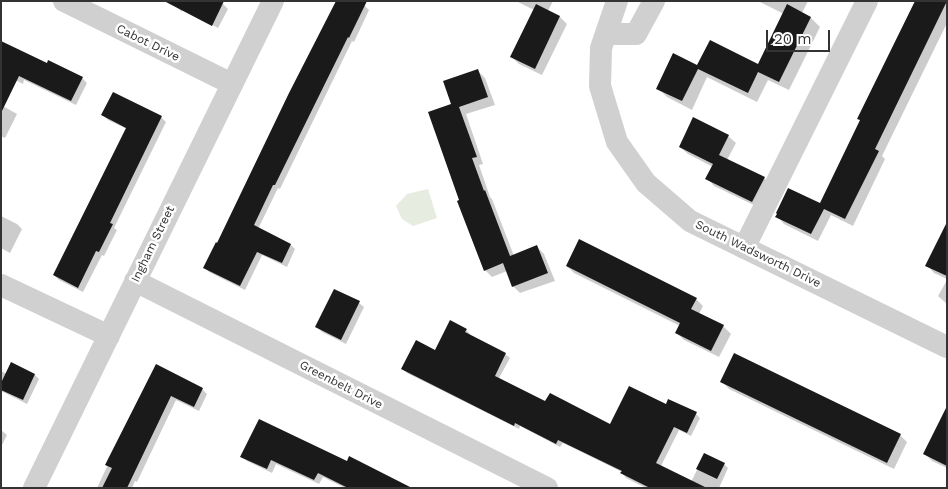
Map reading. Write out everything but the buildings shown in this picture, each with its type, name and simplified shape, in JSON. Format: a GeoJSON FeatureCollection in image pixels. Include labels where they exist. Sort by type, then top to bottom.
{"type":"FeatureCollection","features":[{"type":"Feature","properties":{"kind":"street","name":"Cabot Drive"},"geometry":{"type":"LineString","coordinates":[[64,1],[232,84]]}},
{"type":"Feature","properties":{"kind":"street","name":"Ingham Street"},"geometry":{"type":"LineString","coordinates":[[34,488],[273,1]]}},
{"type":"Feature","properties":{"kind":"street","name":"South Wadsworth Drive"},"geometry":{"type":"LineString","coordinates":[[617,1],[601,48],[600,86],[617,142],[646,183],[690,221],[947,347]]}},
{"type":"Feature","properties":{"kind":"street"},"geometry":{"type":"LineString","coordinates":[[606,34],[636,34],[654,1]]}},
{"type":"Feature","properties":{"kind":"street"},"geometry":{"type":"LineString","coordinates":[[744,248],[867,1]]}},
{"type":"Feature","properties":{"kind":"street","name":"Greenbelt Drive"},"geometry":{"type":"LineString","coordinates":[[135,281],[547,488]]}},
{"type":"Feature","properties":{"kind":"street"},"geometry":{"type":"LineString","coordinates":[[1,285],[109,336]]}},
{"type":"Feature","properties":{"kind":"shaded area"},"geometry":{"type":"Polygon","coordinates":[[[428,189],[437,218],[413,226],[402,219],[396,206],[407,194],[428,189]]]}}]}
